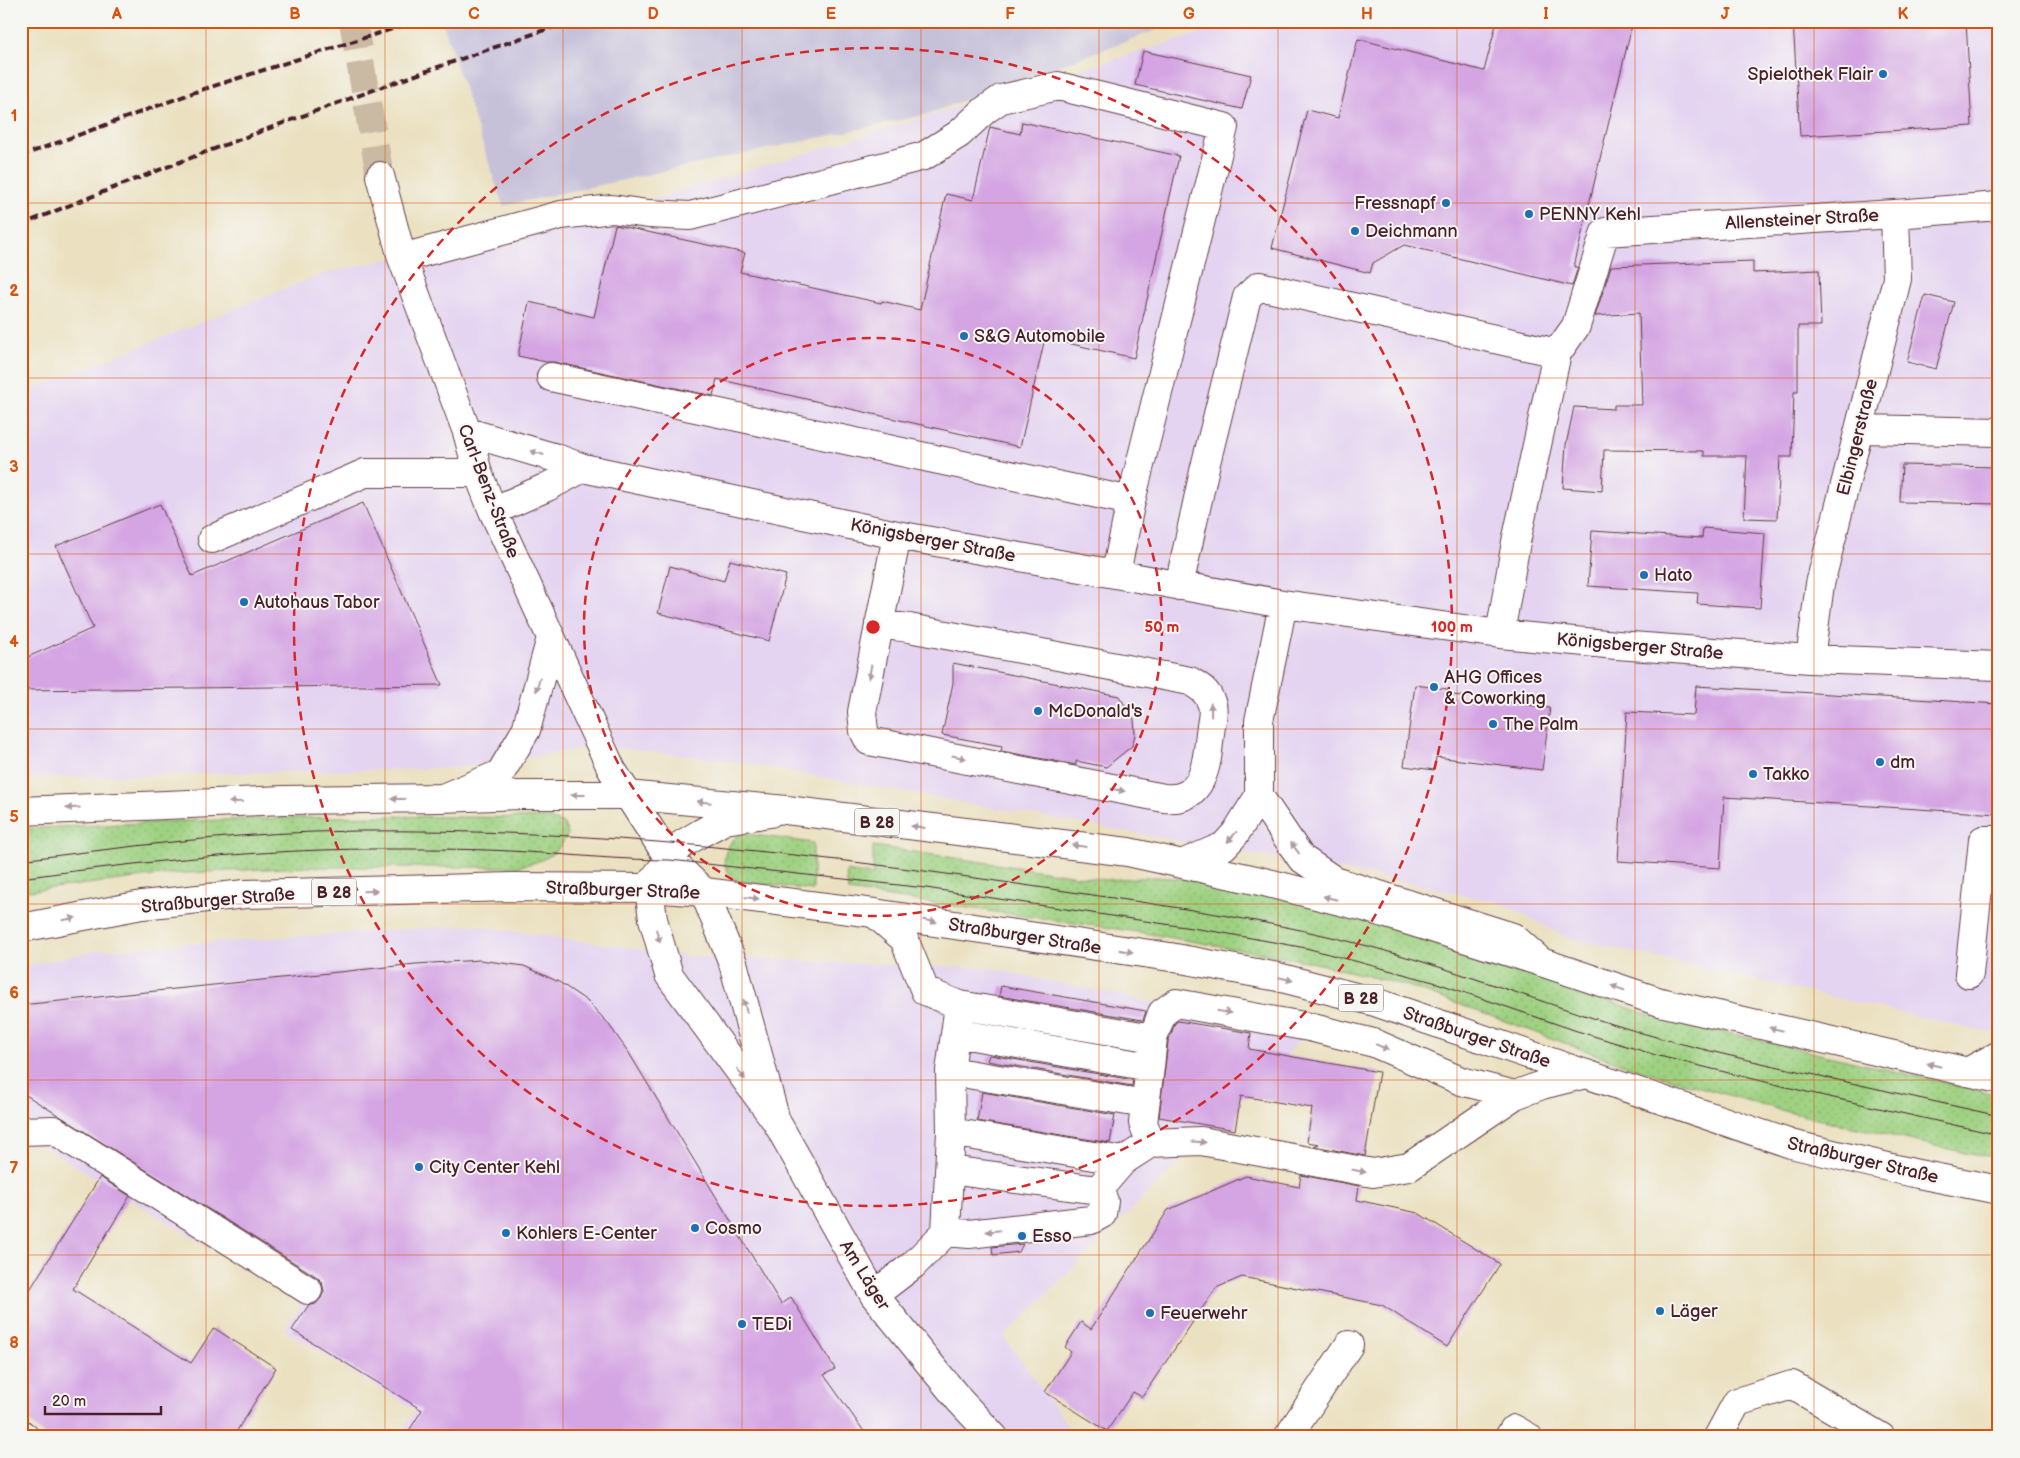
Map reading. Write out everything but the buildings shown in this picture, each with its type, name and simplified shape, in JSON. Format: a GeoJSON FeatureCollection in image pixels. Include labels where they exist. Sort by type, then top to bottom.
{"type":"FeatureCollection","features":[{"type":"Feature","properties":{"kind":"street"},"geometry":{"type":"LineString","coordinates":[[402,258],[561,215],[612,209],[648,214],[690,216],[924,156],[959,134],[985,110],[1001,99],[1058,86],[1224,127],[1131,501],[1116,573]]}},
{"type":"Feature","properties":{"kind":"street","name":"Carl-Benz-Straße"},"geometry":{"type":"LineString","coordinates":[[380,176],[402,258],[467,432],[478,473],[493,511],[600,746],[627,795],[670,860],[704,892]]}},
{"type":"Feature","properties":{"kind":"street","name":"Allensteiner Straße"},"geometry":{"type":"LineString","coordinates":[[1557,353],[1576,326],[1605,232],[1999,206]]}},
{"type":"Feature","properties":{"kind":"street","name":"Elbingerstraße"},"geometry":{"type":"LineString","coordinates":[[1810,659],[1820,584],[1897,279],[1895,214]]}},
{"type":"Feature","properties":{"kind":"street"},"geometry":{"type":"LineString","coordinates":[[1179,586],[1205,467],[1247,297],[1260,286],[1557,353],[1516,542],[1500,634]]}},
{"type":"Feature","properties":{"kind":"street"},"geometry":{"type":"LineString","coordinates":[[551,377],[1131,501]]}},
{"type":"Feature","properties":{"kind":"street"},"geometry":{"type":"LineString","coordinates":[[1860,428],[1999,432]]}},
{"type":"Feature","properties":{"kind":"street","name":"Königsberger Straße"},"geometry":{"type":"LineString","coordinates":[[467,432],[556,458],[583,468],[898,535],[1283,604],[1500,634],[1810,659],[1999,666]]}},
{"type":"Feature","properties":{"kind":"street"},"geometry":{"type":"LineString","coordinates":[[493,511],[547,487],[583,468]]}},
{"type":"Feature","properties":{"kind":"street"},"geometry":{"type":"LineString","coordinates":[[212,538],[365,473],[478,473]]}},
{"type":"Feature","properties":{"kind":"street"},"geometry":{"type":"LineString","coordinates":[[879,624],[1190,681],[1206,692],[1212,704],[1208,752],[1201,779],[1191,793],[1175,799],[1120,791],[960,757],[869,741],[864,731],[862,712],[879,624],[898,535]]}},
{"type":"Feature","properties":{"kind":"street"},"geometry":{"type":"LineString","coordinates":[[1184,863],[1224,846],[1235,834],[1259,796],[1259,721],[1283,604]]}},
{"type":"Feature","properties":{"kind":"street"},"geometry":{"type":"LineString","coordinates":[[441,798],[500,774],[526,730],[551,638]]}},
{"type":"Feature","properties":{"kind":"street","name":"B 28"},"geometry":{"type":"LineString","coordinates":[[21,811],[284,800],[519,795],[627,795],[786,810],[1128,852],[1184,863],[1364,907],[1541,962],[1660,1002],[1999,1079]]}},
{"type":"Feature","properties":{"kind":"street"},"geometry":{"type":"LineString","coordinates":[[1259,796],[1301,858],[1335,881],[1513,937],[1541,962]]}},
{"type":"Feature","properties":{"kind":"street"},"geometry":{"type":"LineString","coordinates":[[649,888],[682,845],[725,820],[786,810]]}},
{"type":"Feature","properties":{"kind":"street"},"geometry":{"type":"LineString","coordinates":[[1969,974],[1983,840],[1999,840]]}},
{"type":"Feature","properties":{"kind":"street","name":"Straßburger Straße"},"geometry":{"type":"LineString","coordinates":[[21,928],[142,905],[245,894],[512,887],[649,888],[704,892],[874,913],[1170,957],[1278,977],[1375,1002],[1791,1144],[1918,1174],[1999,1190]]}},
{"type":"Feature","properties":{"kind":"street","name":"Am Läger"},"geometry":{"type":"LineString","coordinates":[[649,888],[653,919],[669,975],[776,1121],[874,1295],[960,1400],[994,1437]]}},
{"type":"Feature","properties":{"kind":"street","name":"Am Läger"},"geometry":{"type":"LineString","coordinates":[[704,892],[733,963],[776,1121]]}},
{"type":"Feature","properties":{"kind":"street"},"geometry":{"type":"LineString","coordinates":[[874,913],[904,939],[925,991],[959,1005],[1153,1038]]}},
{"type":"Feature","properties":{"kind":"street"},"geometry":{"type":"LineString","coordinates":[[1151,1143],[1142,1123],[1153,1038],[1162,1013],[1176,1003],[1309,1027],[1374,1043],[1461,1081],[1515,1095]]}},
{"type":"Feature","properties":{"kind":"street"},"geometry":{"type":"LineString","coordinates":[[874,1295],[913,1266],[946,1232],[951,1132],[950,1070],[959,1005]]}},
{"type":"Feature","properties":{"kind":"street"},"geometry":{"type":"LineString","coordinates":[[956,1033],[1150,1067]]}},
{"type":"Feature","properties":{"kind":"street"},"geometry":{"type":"LineString","coordinates":[[1967,1072],[1999,1055]]}},
{"type":"Feature","properties":{"kind":"street"},"geometry":{"type":"LineString","coordinates":[[950,1070],[1145,1104]]}},
{"type":"Feature","properties":{"kind":"street"},"geometry":{"type":"LineString","coordinates":[[1098,1190],[1123,1161],[1151,1143],[1201,1141],[1374,1174],[1409,1167],[1515,1095],[1542,1085],[1586,1074]]}},
{"type":"Feature","properties":{"kind":"street"},"geometry":{"type":"LineString","coordinates":[[21,1132],[54,1130],[308,1290]]}},
{"type":"Feature","properties":{"kind":"street"},"geometry":{"type":"LineString","coordinates":[[951,1132],[1123,1161]]}},
{"type":"Feature","properties":{"kind":"street"},"geometry":{"type":"LineString","coordinates":[[950,1170],[1098,1190]]}},
{"type":"Feature","properties":{"kind":"street"},"geometry":{"type":"LineString","coordinates":[[946,1232],[969,1234],[1091,1220],[1102,1214],[1104,1201],[1098,1190]]}},
{"type":"Feature","properties":{"kind":"street"},"geometry":{"type":"LineString","coordinates":[[1288,1437],[1349,1345]]}},
{"type":"Feature","properties":{"kind":"street"},"geometry":{"type":"LineString","coordinates":[[1718,1437],[1737,1402],[1792,1385],[1881,1437]]}},
{"type":"Feature","properties":{"kind":"street"},"geometry":{"type":"LineString","coordinates":[[1510,1437],[1514,1429],[1528,1437]]}},
{"type":"Feature","properties":{"kind":"street"},"geometry":{"type":"LineString","coordinates":[[21,1434],[25,1437]]}},
{"type":"Feature","properties":{"kind":"shaded area"},"geometry":{"type":"Polygon","coordinates":[[[442,21],[1181,21],[924,115],[503,206],[442,21]]]}},
{"type":"Feature","properties":{"kind":"shaded area"},"geometry":{"type":"Polygon","coordinates":[[[1241,21],[1999,21],[1999,1035],[1566,937],[1501,903],[1381,877],[725,760],[600,746],[455,768],[21,778],[21,394],[322,274],[648,201],[1241,21]]]}},
{"type":"Feature","properties":{"kind":"shaded area"},"geometry":{"type":"Polygon","coordinates":[[[470,925],[695,957],[988,968],[1306,1034],[1004,1337],[1076,1437],[398,1437],[415,1410],[284,1330],[301,1304],[47,1148],[21,1138],[21,967],[98,950],[470,925]]]}},
{"type":"Feature","properties":{"kind":"green space"},"geometry":{"type":"Polygon","coordinates":[[[373,816],[548,818],[564,824],[568,834],[558,848],[547,857],[534,863],[517,867],[306,867],[169,874],[21,892],[21,829],[182,821],[373,816]]]}},
{"type":"Feature","properties":{"kind":"green space"},"geometry":{"type":"Polygon","coordinates":[[[740,833],[813,843],[813,890],[737,881],[727,869],[725,857],[726,851],[740,833]]]}},
{"type":"Feature","properties":{"kind":"green space"},"geometry":{"type":"Polygon","coordinates":[[[873,846],[1105,880],[1155,877],[1186,879],[1352,913],[1481,954],[1649,1015],[1999,1095],[1999,1157],[1974,1155],[1788,1112],[1633,1068],[1408,986],[1311,962],[1138,932],[848,891],[846,871],[873,875],[873,846]]]}},
{"type":"Feature","properties":{"kind":"tunnel"},"geometry":{"type":"LineString","coordinates":[[353,21],[380,176]]}},
{"type":"Feature","properties":{"kind":"tram line"},"geometry":{"type":"LineString","coordinates":[[21,860],[240,836],[313,832],[489,832],[666,843],[754,851],[930,872],[1177,908],[1297,929],[1412,958],[1597,1019],[1701,1049],[1999,1116]]}},
{"type":"Feature","properties":{"kind":"tram line"},"geometry":{"type":"LineString","coordinates":[[21,878],[115,866],[256,853],[351,849],[446,849],[670,860],[926,888],[1218,932],[1306,948],[1437,983],[1577,1031],[1659,1056],[1807,1092],[1999,1135]]}},
{"type":"Feature","properties":{"kind":"railway"},"geometry":{"type":"LineString","coordinates":[[21,156],[198,91],[417,21]]}},
{"type":"Feature","properties":{"kind":"railway"},"geometry":{"type":"LineString","coordinates":[[21,225],[294,119],[571,21]]}},
{"type":"Feature","properties":{"kind":"place","name":"Spielothek Flair"},"geometry":{"type":"Point","coordinates":[1883,74]}},
{"type":"Feature","properties":{"kind":"place","name":"Fressnapf"},"geometry":{"type":"Point","coordinates":[1446,203]}},
{"type":"Feature","properties":{"kind":"place","name":"PENNY Kehl"},"geometry":{"type":"Point","coordinates":[1529,214]}},
{"type":"Feature","properties":{"kind":"place","name":"Deichmann"},"geometry":{"type":"Point","coordinates":[1355,231]}},
{"type":"Feature","properties":{"kind":"place","name":"S&G Automobile"},"geometry":{"type":"Point","coordinates":[964,336]}},
{"type":"Feature","properties":{"kind":"place","name":"Hato"},"geometry":{"type":"Point","coordinates":[1644,575]}},
{"type":"Feature","properties":{"kind":"place","name":"Autohaus Tabor"},"geometry":{"type":"Point","coordinates":[244,602]}},
{"type":"Feature","properties":{"kind":"place","name":"AHG Offices & Coworking"},"geometry":{"type":"Point","coordinates":[1434,687]}},
{"type":"Feature","properties":{"kind":"place","name":"McDonald's"},"geometry":{"type":"Point","coordinates":[1038,711]}},
{"type":"Feature","properties":{"kind":"place","name":"The Palm"},"geometry":{"type":"Point","coordinates":[1493,724]}},
{"type":"Feature","properties":{"kind":"place","name":"dm"},"geometry":{"type":"Point","coordinates":[1880,762]}},
{"type":"Feature","properties":{"kind":"place","name":"Takko"},"geometry":{"type":"Point","coordinates":[1753,774]}},
{"type":"Feature","properties":{"kind":"place","name":"City Center Kehl"},"geometry":{"type":"Point","coordinates":[419,1167]}},
{"type":"Feature","properties":{"kind":"place","name":"Cosmo"},"geometry":{"type":"Point","coordinates":[695,1228]}},
{"type":"Feature","properties":{"kind":"place","name":"Kohlers E-Center"},"geometry":{"type":"Point","coordinates":[506,1233]}},
{"type":"Feature","properties":{"kind":"place","name":"Esso"},"geometry":{"type":"Point","coordinates":[1022,1236]}},
{"type":"Feature","properties":{"kind":"place","name":"Läger"},"geometry":{"type":"Point","coordinates":[1660,1311]}},
{"type":"Feature","properties":{"kind":"place","name":"Feuerwehr"},"geometry":{"type":"Point","coordinates":[1150,1313]}},
{"type":"Feature","properties":{"kind":"place","name":"TEDi"},"geometry":{"type":"Point","coordinates":[742,1324]}}]}
